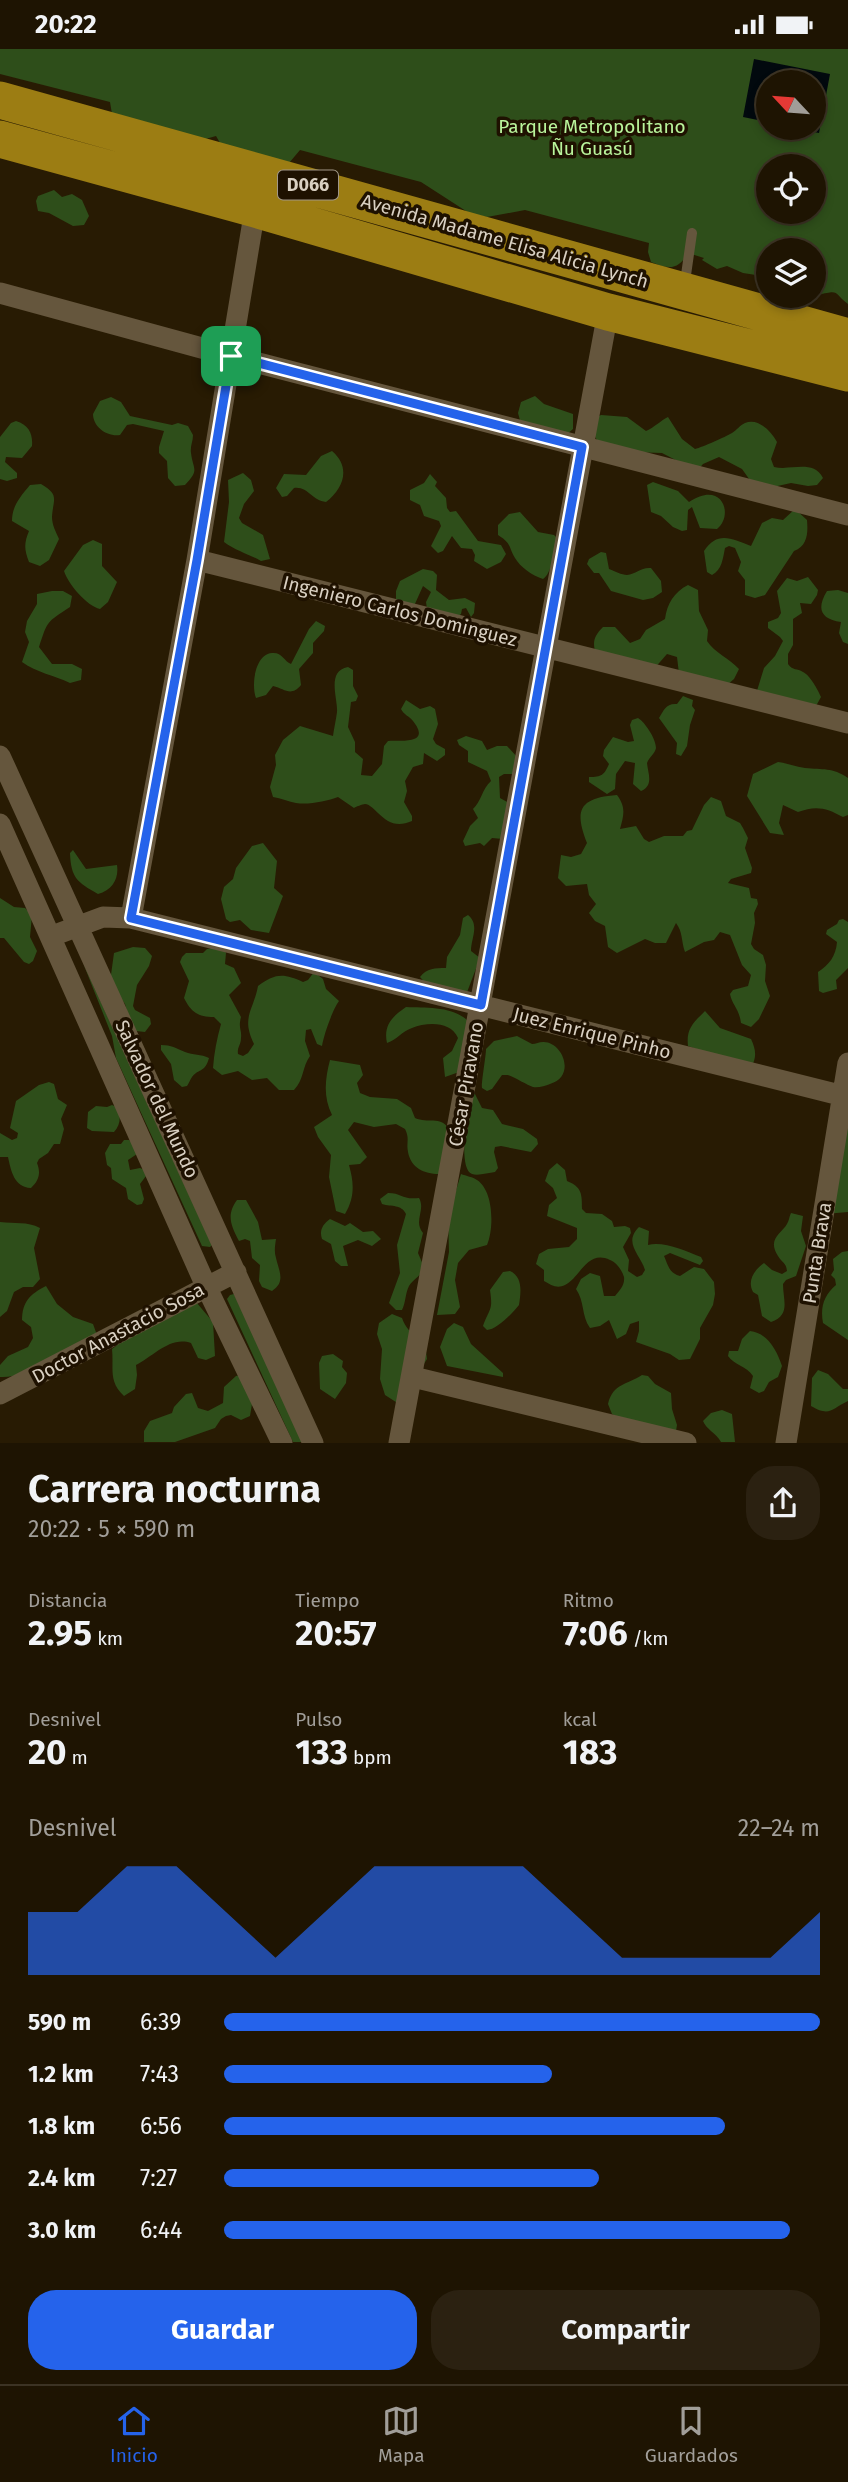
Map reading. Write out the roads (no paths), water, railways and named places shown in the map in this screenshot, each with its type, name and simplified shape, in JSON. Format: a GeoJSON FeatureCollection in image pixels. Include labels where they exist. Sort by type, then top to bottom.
{"type":"FeatureCollection","features":[{"type":"Feature","properties":{"kind":"highway","name":"Avenida Madame Elisa Alicia Lynch"},"geometry":{"type":"LineString","coordinates":[[0,100],[848,337]]}},
{"type":"Feature","properties":{"kind":"highway","name":"Avenida Madame Elisa Alicia Lynch"},"geometry":{"type":"LineString","coordinates":[[0,139],[255,209],[608,312],[848,373]]}},
{"type":"Feature","properties":{"kind":"highway"},"geometry":{"type":"LineString","coordinates":[[615,274],[657,268],[848,317]]}},
{"type":"Feature","properties":{"kind":"highway"},"geometry":{"type":"LineString","coordinates":[[608,312],[640,334],[848,393]]}},
{"type":"Feature","properties":{"kind":"street"},"geometry":{"type":"LineString","coordinates":[[131,918],[197,560],[255,209]]}},
{"type":"Feature","properties":{"kind":"street"},"geometry":{"type":"LineString","coordinates":[[0,293],[231,356],[848,515]]}},
{"type":"Feature","properties":{"kind":"street","name":"César Piravano"},"geometry":{"type":"LineString","coordinates":[[399,1443],[608,312]]}},
{"type":"Feature","properties":{"kind":"street","name":"Ingeniero Carlos Dominguez"},"geometry":{"type":"LineString","coordinates":[[197,560],[848,723]]}},
{"type":"Feature","properties":{"kind":"street","name":"Salvador del Mundo"},"geometry":{"type":"LineString","coordinates":[[0,756],[313,1443]]}},
{"type":"Feature","properties":{"kind":"street","name":"Salvador del Mundo"},"geometry":{"type":"LineString","coordinates":[[0,824],[9,867],[52,936],[206,1286],[282,1443]]}},
{"type":"Feature","properties":{"kind":"street"},"geometry":{"type":"LineString","coordinates":[[9,867],[43,852]]}},
{"type":"Feature","properties":{"kind":"street","name":"Juez Enrique Pinho"},"geometry":{"type":"LineString","coordinates":[[52,936],[103,916],[131,918],[846,1096]]}},
{"type":"Feature","properties":{"kind":"street","name":"Punta Brava"},"geometry":{"type":"LineString","coordinates":[[786,1443],[846,1096],[848,1063]]}},
{"type":"Feature","properties":{"kind":"street","name":"Doctor Anastacio Sosa"},"geometry":{"type":"LineString","coordinates":[[0,1394],[236,1272]]}},
{"type":"Feature","properties":{"kind":"street"},"geometry":{"type":"LineString","coordinates":[[413,1377],[686,1443]]}},
{"type":"Feature","properties":{"kind":"lane"},"geometry":{"type":"LineString","coordinates":[[685,275],[692,233]]}},
{"type":"Feature","properties":{"kind":"park label","name":"Parque Metropolitano Ñu Guasú"},"geometry":{"type":"Point","coordinates":[592,137]}}]}
